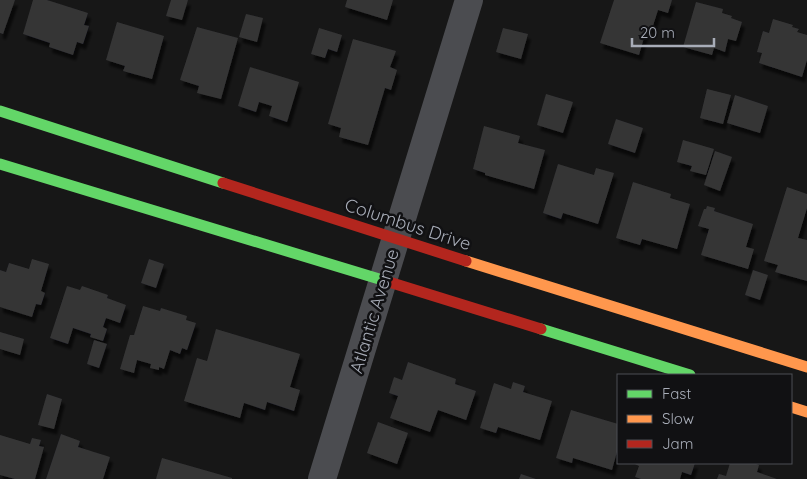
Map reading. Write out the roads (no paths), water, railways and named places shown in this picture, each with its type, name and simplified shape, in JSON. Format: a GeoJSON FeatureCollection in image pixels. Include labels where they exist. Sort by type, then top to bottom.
{"type":"FeatureCollection","features":[{"type":"Feature","properties":{"kind":"street","name":"Atlantic Avenue"},"geometry":{"type":"LineString","coordinates":[[322,479],[469,0]]}},
{"type":"Feature","properties":{"kind":"street","name":"Columbus Drive"},"geometry":{"type":"LineString","coordinates":[[0,111],[396,239],[807,367]]}},
{"type":"Feature","properties":{"kind":"street"},"geometry":{"type":"LineString","coordinates":[[0,164],[687,374]]}},
{"type":"Feature","properties":{"kind":"street"},"geometry":{"type":"LineString","coordinates":[[792,406],[807,412]]}}]}
